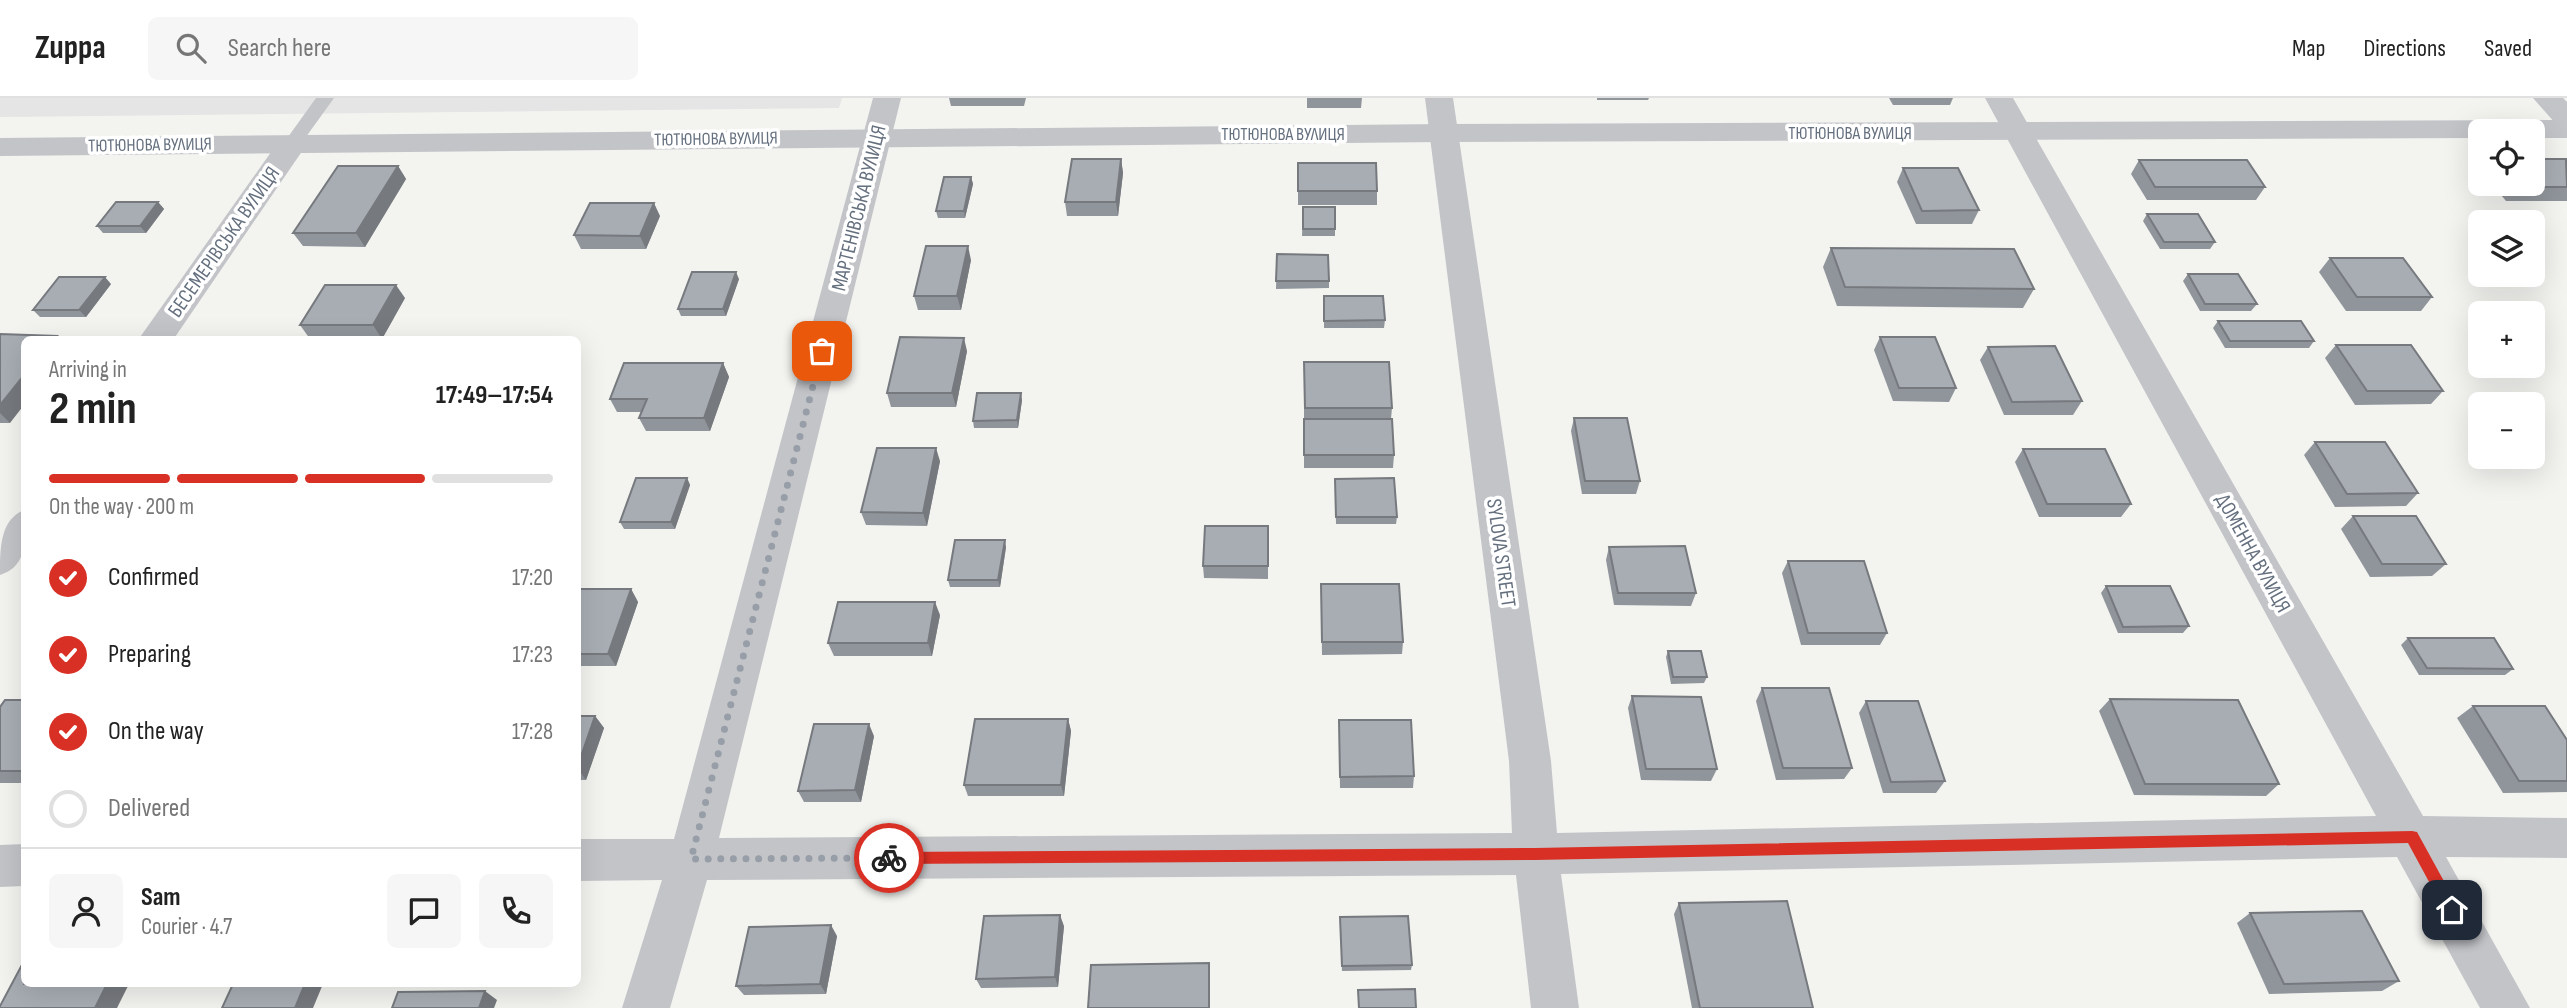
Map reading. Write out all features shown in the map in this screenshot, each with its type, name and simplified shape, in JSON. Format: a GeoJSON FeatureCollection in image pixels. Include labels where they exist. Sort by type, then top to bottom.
{"type":"FeatureCollection","features":[{"type":"Feature","properties":{"kind":"street","name":"МАРТЕНІВСЬКА ВУЛИЦЯ"},"geometry":{"type":"LineString","coordinates":[[646,1008],[691,859],[887,98]]}},
{"type":"Feature","properties":{"kind":"street","name":"ДОМЕННА ВУЛИЦЯ"},"geometry":{"type":"LineString","coordinates":[[1999,98],[2506,1008]]}},
{"type":"Feature","properties":{"kind":"street"},"geometry":{"type":"LineString","coordinates":[[2547,98],[2567,119]]}},
{"type":"Feature","properties":{"kind":"street","name":"ТЮТЮНОВА ВУЛИЦЯ"},"geometry":{"type":"LineString","coordinates":[[0,147],[877,137],[1441,115],[2018,133],[2567,129]]}},
{"type":"Feature","properties":{"kind":"street","name":"SYLOVA STREET"},"geometry":{"type":"LineString","coordinates":[[1441,115],[1530,761],[1535,854],[1555,1008]]}},
{"type":"Feature","properties":{"kind":"street","name":"БЕСЕМЕРІВСЬКА ВУЛИЦЯ"},"geometry":{"type":"LineString","coordinates":[[158,336],[292,144]]}},
{"type":"Feature","properties":{"kind":"street"},"geometry":{"type":"LineString","coordinates":[[0,560],[21,530]]}},
{"type":"Feature","properties":{"kind":"street"},"geometry":{"type":"LineString","coordinates":[[581,860],[1535,854],[2412,836],[2567,838]]}},
{"type":"Feature","properties":{"kind":"street"},"geometry":{"type":"LineString","coordinates":[[0,866],[21,865]]}},
{"type":"Feature","properties":{"kind":"lane"},"geometry":{"type":"LineString","coordinates":[[292,144],[325,98]]}},
{"type":"Feature","properties":{"kind":"shaded area"},"geometry":{"type":"Polygon","coordinates":[[[0,98],[842,98],[839,108],[0,117],[0,98]]]}},
{"type":"Feature","properties":{"kind":"building"},"geometry":{"type":"Polygon","coordinates":[[[1072,159],[1121,159],[1116,202],[1065,202],[1072,159]]]}},
{"type":"Feature","properties":{"kind":"building"},"geometry":{"type":"Polygon","coordinates":[[[2545,159],[2566,159],[2567,187],[2545,187],[2545,159]]]}},
{"type":"Feature","properties":{"kind":"building"},"geometry":{"type":"Polygon","coordinates":[[[2139,160],[2247,160],[2265,187],[2155,187],[2139,160]]]}},
{"type":"Feature","properties":{"kind":"building"},"geometry":{"type":"Polygon","coordinates":[[[1298,163],[1376,163],[1377,191],[1298,191],[1298,163]]]}},
{"type":"Feature","properties":{"kind":"building"},"geometry":{"type":"Polygon","coordinates":[[[338,166],[398,166],[356,233],[293,233],[338,166]]]}},
{"type":"Feature","properties":{"kind":"building"},"geometry":{"type":"Polygon","coordinates":[[[1903,168],[1958,168],[1979,210],[1922,211],[1903,168]]]}},
{"type":"Feature","properties":{"kind":"building"},"geometry":{"type":"Polygon","coordinates":[[[944,177],[971,177],[964,211],[936,211],[944,177]]]}},
{"type":"Feature","properties":{"kind":"building"},"geometry":{"type":"Polygon","coordinates":[[[116,202],[158,202],[140,226],[97,226],[116,202]]]}},
{"type":"Feature","properties":{"kind":"building"},"geometry":{"type":"Polygon","coordinates":[[[590,203],[654,203],[640,236],[574,235],[590,203]]]}},
{"type":"Feature","properties":{"kind":"building"},"geometry":{"type":"Polygon","coordinates":[[[1303,207],[1335,207],[1335,229],[1303,229],[1303,207]]]}},
{"type":"Feature","properties":{"kind":"building"},"geometry":{"type":"Polygon","coordinates":[[[2147,214],[2198,214],[2215,242],[2164,242],[2147,214]]]}},
{"type":"Feature","properties":{"kind":"building"},"geometry":{"type":"Polygon","coordinates":[[[926,246],[968,246],[957,296],[914,296],[926,246]]]}},
{"type":"Feature","properties":{"kind":"building"},"geometry":{"type":"Polygon","coordinates":[[[1831,248],[2014,249],[2034,289],[1845,287],[1831,248]]]}},
{"type":"Feature","properties":{"kind":"building"},"geometry":{"type":"Polygon","coordinates":[[[1277,254],[1328,255],[1329,281],[1276,281],[1277,254]]]}},
{"type":"Feature","properties":{"kind":"building"},"geometry":{"type":"Polygon","coordinates":[[[2330,258],[2403,258],[2432,297],[2357,297],[2330,258]]]}},
{"type":"Feature","properties":{"kind":"building"},"geometry":{"type":"Polygon","coordinates":[[[692,272],[736,272],[723,309],[678,309],[692,272]]]}},
{"type":"Feature","properties":{"kind":"building"},"geometry":{"type":"Polygon","coordinates":[[[2188,274],[2238,274],[2257,304],[2205,304],[2188,274]]]}},
{"type":"Feature","properties":{"kind":"building"},"geometry":{"type":"Polygon","coordinates":[[[59,277],[105,277],[79,310],[33,310],[59,277]]]}},
{"type":"Feature","properties":{"kind":"building"},"geometry":{"type":"Polygon","coordinates":[[[325,285],[396,285],[373,325],[300,325],[325,285]]]}},
{"type":"Feature","properties":{"kind":"building"},"geometry":{"type":"Polygon","coordinates":[[[1324,296],[1383,296],[1385,320],[1324,321],[1324,296]]]}},
{"type":"Feature","properties":{"kind":"building"},"geometry":{"type":"Polygon","coordinates":[[[2218,321],[2301,321],[2314,341],[2230,341],[2218,321]]]}},
{"type":"Feature","properties":{"kind":"building"},"geometry":{"type":"Polygon","coordinates":[[[0,334],[57,336],[21,336],[21,379],[0,405],[0,334]]]}},
{"type":"Feature","properties":{"kind":"building"},"geometry":{"type":"Polygon","coordinates":[[[900,337],[964,338],[952,393],[887,393],[900,337]]]}},
{"type":"Feature","properties":{"kind":"building"},"geometry":{"type":"Polygon","coordinates":[[[1880,337],[1935,337],[1956,388],[1899,388],[1880,337]]]}},
{"type":"Feature","properties":{"kind":"building"},"geometry":{"type":"Polygon","coordinates":[[[2336,345],[2411,345],[2443,391],[2367,391],[2336,345]]]}},
{"type":"Feature","properties":{"kind":"building"},"geometry":{"type":"Polygon","coordinates":[[[2055,346],[2082,401],[2012,402],[1988,347],[2055,346]]]}},
{"type":"Feature","properties":{"kind":"building"},"geometry":{"type":"Polygon","coordinates":[[[1304,362],[1389,362],[1392,408],[1305,408],[1304,362]]]}},
{"type":"Feature","properties":{"kind":"building"},"geometry":{"type":"Polygon","coordinates":[[[624,363],[723,363],[704,418],[639,418],[647,399],[610,399],[624,363]]]}},
{"type":"Feature","properties":{"kind":"building"},"geometry":{"type":"Polygon","coordinates":[[[977,393],[1021,393],[1017,420],[973,421],[977,393]]]}},
{"type":"Feature","properties":{"kind":"building"},"geometry":{"type":"Polygon","coordinates":[[[1574,418],[1627,418],[1640,481],[1585,481],[1574,418]]]}},
{"type":"Feature","properties":{"kind":"building"},"geometry":{"type":"Polygon","coordinates":[[[1304,419],[1392,419],[1394,455],[1304,455],[1304,419]]]}},
{"type":"Feature","properties":{"kind":"building"},"geometry":{"type":"Polygon","coordinates":[[[2315,442],[2385,442],[2418,493],[2347,494],[2315,442]]]}},
{"type":"Feature","properties":{"kind":"building"},"geometry":{"type":"Polygon","coordinates":[[[877,448],[936,448],[923,513],[861,512],[877,448]]]}},
{"type":"Feature","properties":{"kind":"building"},"geometry":{"type":"Polygon","coordinates":[[[2023,449],[2105,449],[2131,504],[2047,504],[2023,449]]]}},
{"type":"Feature","properties":{"kind":"building"},"geometry":{"type":"Polygon","coordinates":[[[636,478],[687,478],[671,522],[620,522],[636,478]]]}},
{"type":"Feature","properties":{"kind":"building"},"geometry":{"type":"Polygon","coordinates":[[[1394,478],[1397,517],[1336,517],[1335,479],[1394,478]]]}},
{"type":"Feature","properties":{"kind":"building"},"geometry":{"type":"Polygon","coordinates":[[[2353,516],[2416,516],[2446,564],[2382,564],[2353,516]]]}},
{"type":"Feature","properties":{"kind":"building"},"geometry":{"type":"Polygon","coordinates":[[[1205,526],[1268,526],[1268,566],[1203,566],[1205,526]]]}},
{"type":"Feature","properties":{"kind":"building"},"geometry":{"type":"Polygon","coordinates":[[[955,540],[1005,540],[998,580],[948,580],[955,540]]]}},
{"type":"Feature","properties":{"kind":"building"},"geometry":{"type":"Polygon","coordinates":[[[1685,546],[1696,593],[1618,593],[1609,547],[1685,546]]]}},
{"type":"Feature","properties":{"kind":"building"},"geometry":{"type":"Polygon","coordinates":[[[1788,561],[1864,561],[1887,633],[1808,633],[1788,561]]]}},
{"type":"Feature","properties":{"kind":"building"},"geometry":{"type":"Polygon","coordinates":[[[1321,584],[1399,584],[1403,642],[1322,642],[1321,584]]]}},
{"type":"Feature","properties":{"kind":"building"},"geometry":{"type":"Polygon","coordinates":[[[2106,586],[2170,586],[2189,626],[2123,627],[2106,586]]]}},
{"type":"Feature","properties":{"kind":"building"},"geometry":{"type":"Polygon","coordinates":[[[581,589],[631,589],[608,654],[581,654],[581,589]]]}},
{"type":"Feature","properties":{"kind":"building"},"geometry":{"type":"Polygon","coordinates":[[[838,602],[935,602],[928,643],[828,643],[838,602]]]}},
{"type":"Feature","properties":{"kind":"building"},"geometry":{"type":"Polygon","coordinates":[[[2408,638],[2494,638],[2513,669],[2427,668],[2408,638]]]}},
{"type":"Feature","properties":{"kind":"building"},"geometry":{"type":"Polygon","coordinates":[[[1668,651],[1701,651],[1707,677],[1673,677],[1668,651]]]}},
{"type":"Feature","properties":{"kind":"building"},"geometry":{"type":"Polygon","coordinates":[[[1762,688],[1829,688],[1852,768],[1783,768],[1762,688]]]}},
{"type":"Feature","properties":{"kind":"building"},"geometry":{"type":"Polygon","coordinates":[[[1632,696],[1701,697],[1717,769],[1646,769],[1632,696]]]}},
{"type":"Feature","properties":{"kind":"building"},"geometry":{"type":"Polygon","coordinates":[[[2110,699],[2238,700],[2279,784],[2145,784],[2110,699]]]}},
{"type":"Feature","properties":{"kind":"building"},"geometry":{"type":"Polygon","coordinates":[[[5,700],[21,700],[21,771],[0,771],[0,707],[5,700]]]}},
{"type":"Feature","properties":{"kind":"building"},"geometry":{"type":"Polygon","coordinates":[[[1866,701],[1918,701],[1945,781],[1891,782],[1866,701]]]}},
{"type":"Feature","properties":{"kind":"building"},"geometry":{"type":"Polygon","coordinates":[[[2473,706],[2545,706],[2567,740],[2567,781],[2519,781],[2473,706]]]}},
{"type":"Feature","properties":{"kind":"building"},"geometry":{"type":"Polygon","coordinates":[[[581,716],[595,716],[581,756],[581,716]]]}},
{"type":"Feature","properties":{"kind":"building"},"geometry":{"type":"Polygon","coordinates":[[[975,719],[1068,719],[1061,785],[964,785],[975,719]]]}},
{"type":"Feature","properties":{"kind":"building"},"geometry":{"type":"Polygon","coordinates":[[[1339,720],[1411,720],[1414,776],[1340,777],[1339,720]]]}},
{"type":"Feature","properties":{"kind":"building"},"geometry":{"type":"Polygon","coordinates":[[[814,724],[869,724],[855,790],[798,791],[814,724]]]}},
{"type":"Feature","properties":{"kind":"building"},"geometry":{"type":"Polygon","coordinates":[[[1787,901],[1813,1008],[1700,1008],[1679,903],[1787,901]]]}},
{"type":"Feature","properties":{"kind":"building"},"geometry":{"type":"Polygon","coordinates":[[[2362,911],[2399,981],[2284,984],[2250,913],[2362,911]]]}},
{"type":"Feature","properties":{"kind":"building"},"geometry":{"type":"Polygon","coordinates":[[[1060,915],[1055,977],[976,979],[984,916],[1060,915]]]}},
{"type":"Feature","properties":{"kind":"building"},"geometry":{"type":"Polygon","coordinates":[[[1408,916],[1412,965],[1342,966],[1340,917],[1408,916]]]}},
{"type":"Feature","properties":{"kind":"building"},"geometry":{"type":"Polygon","coordinates":[[[831,925],[820,984],[736,986],[749,927],[831,925]]]}},
{"type":"Feature","properties":{"kind":"building"},"geometry":{"type":"Polygon","coordinates":[[[1209,963],[1209,1008],[1088,1008],[1091,965],[1209,963]]]}},
{"type":"Feature","properties":{"kind":"building"},"geometry":{"type":"Polygon","coordinates":[[[21,967],[21,987],[106,987],[95,1008],[0,1006],[21,967]]]}},
{"type":"Feature","properties":{"kind":"building"},"geometry":{"type":"Polygon","coordinates":[[[232,987],[304,987],[295,1008],[222,1008],[232,987]]]}},
{"type":"Feature","properties":{"kind":"building"},"geometry":{"type":"Polygon","coordinates":[[[1415,989],[1416,1008],[1359,1008],[1358,990],[1415,989]]]}},
{"type":"Feature","properties":{"kind":"building"},"geometry":{"type":"Polygon","coordinates":[[[485,991],[479,1008],[392,1008],[398,992],[485,991]]]}},
{"type":"Feature","properties":{"kind":"way so far"},"geometry":{"type":"LineString","coordinates":[[822,351],[691,859],[889,858]]}},
{"type":"Feature","properties":{"kind":"route"},"geometry":{"type":"LineString","coordinates":[[889,858],[1535,854],[2412,836],[2452,910]]}}]}
